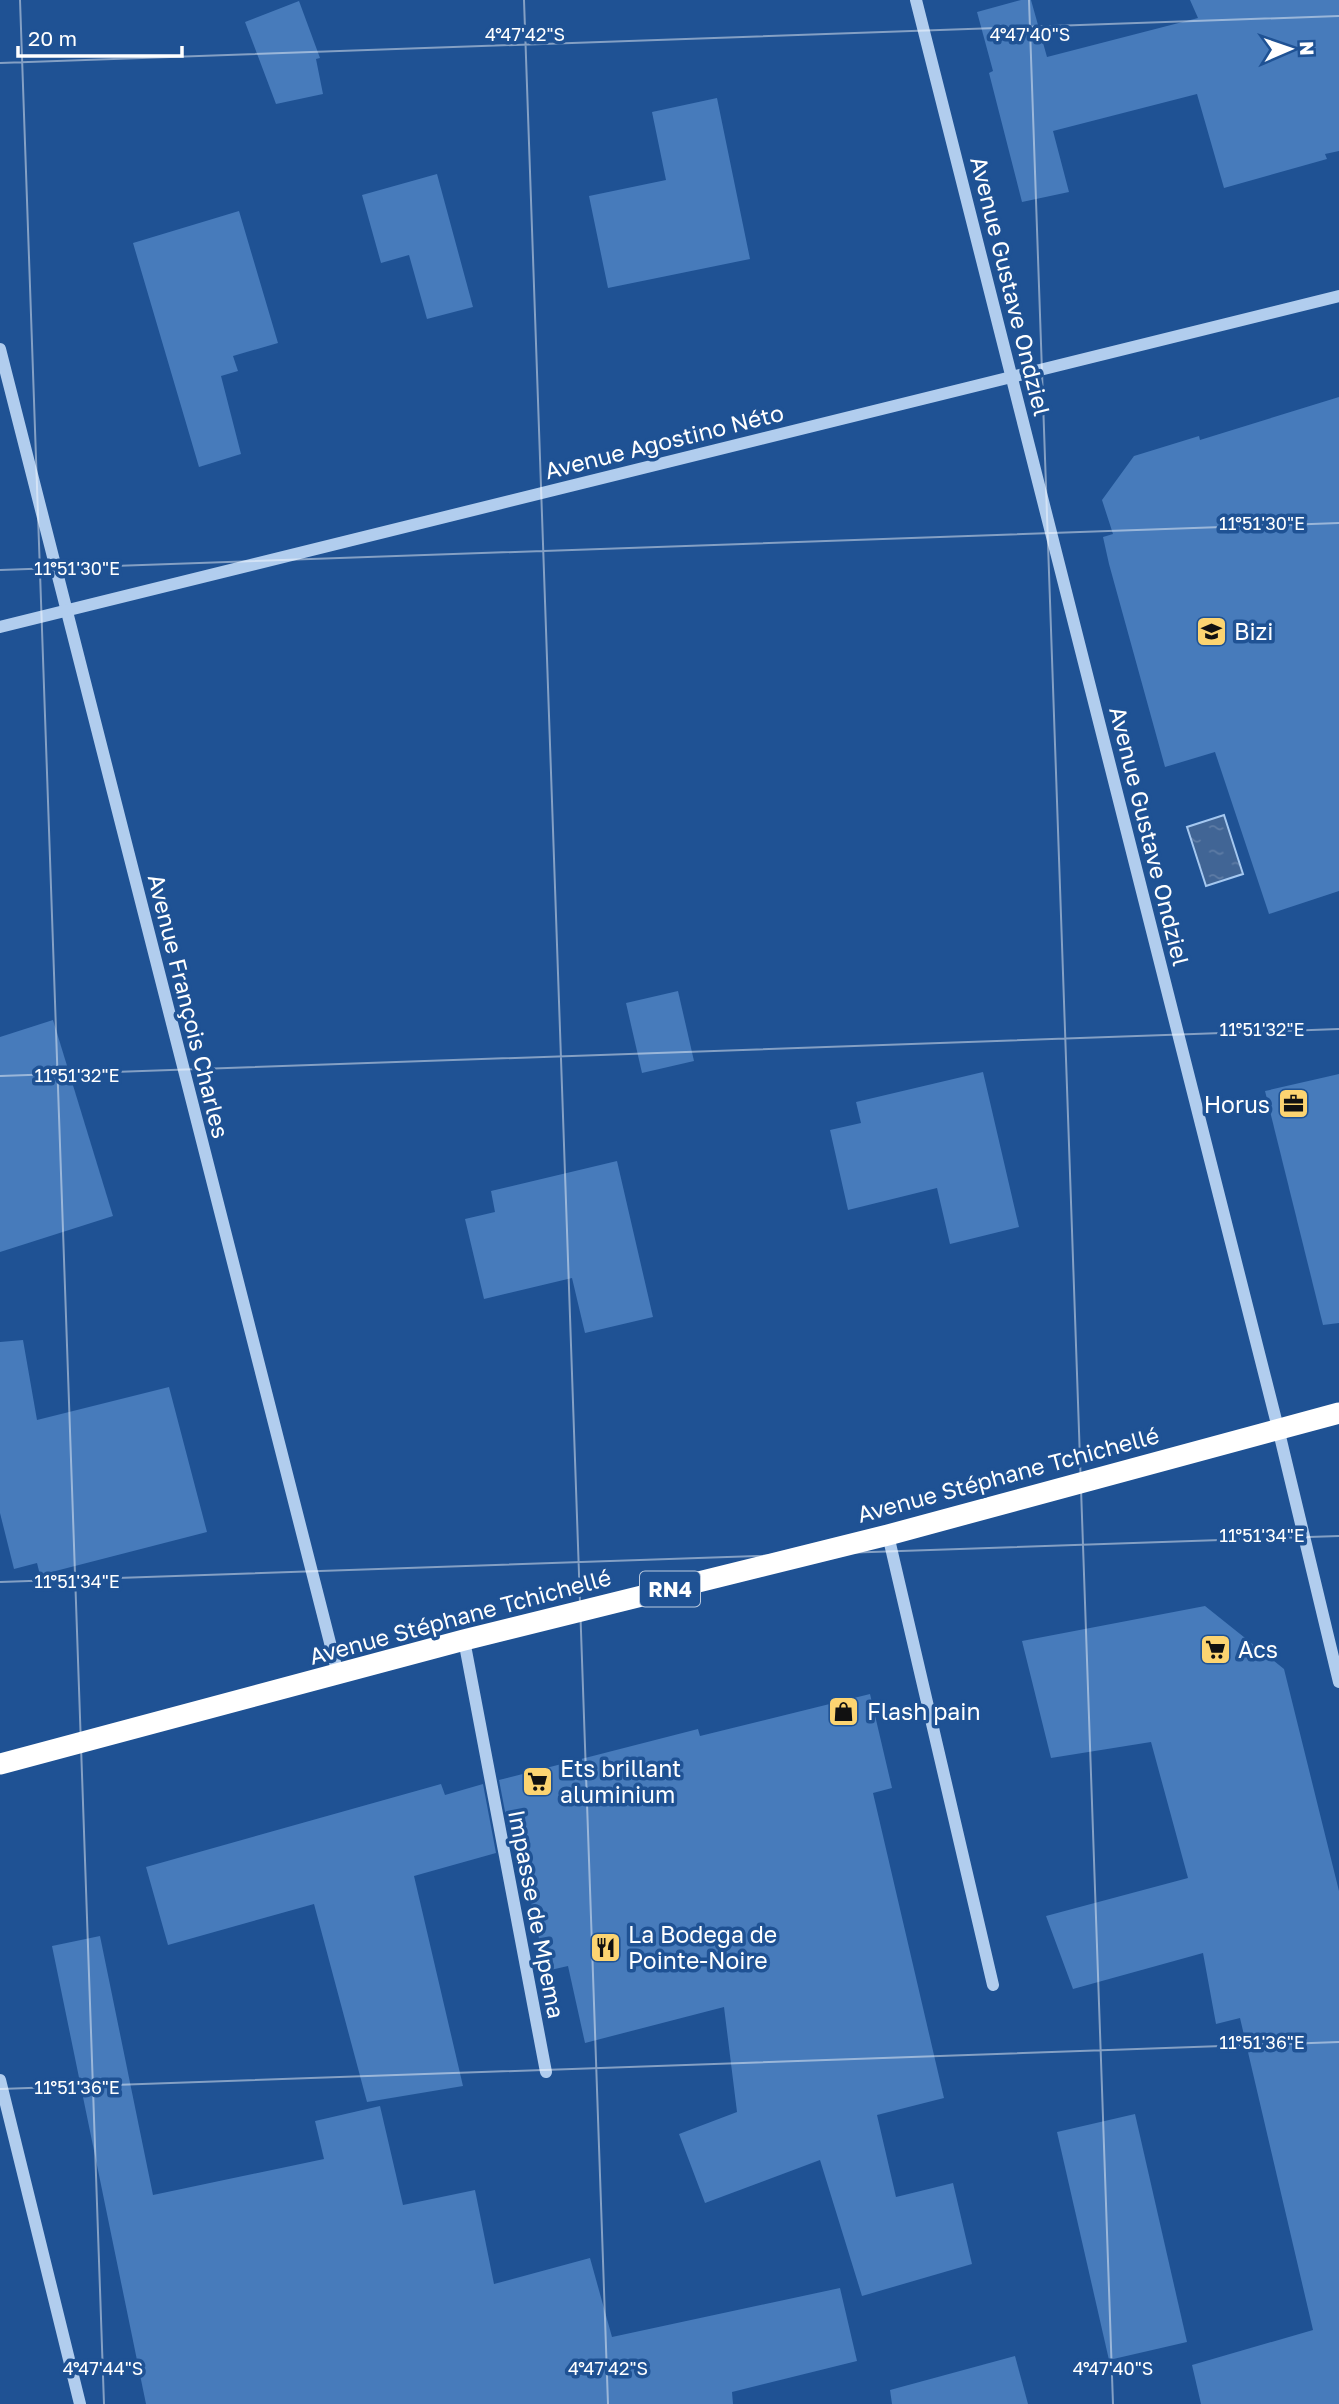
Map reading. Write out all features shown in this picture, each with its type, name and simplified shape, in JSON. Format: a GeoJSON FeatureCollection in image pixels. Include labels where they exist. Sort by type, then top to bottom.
{"type":"FeatureCollection","features":[{"type":"Feature","properties":{"kind":"highway","name":"Avenue Stéphane Tchichellé"},"geometry":{"type":"LineString","coordinates":[[0,1764],[464,1640],[888,1535],[1339,1413]]}},
{"type":"Feature","properties":{"kind":"street","name":"Avenue Gustave Ondziel"},"geometry":{"type":"LineString","coordinates":[[916,0],[1278,1428],[1339,1682]]}},
{"type":"Feature","properties":{"kind":"street","name":"Avenue Agostino Néto"},"geometry":{"type":"LineString","coordinates":[[0,627],[1339,296]]}},
{"type":"Feature","properties":{"kind":"street","name":"Avenue François Charles"},"geometry":{"type":"LineString","coordinates":[[0,349],[338,1674]]}},
{"type":"Feature","properties":{"kind":"street"},"geometry":{"type":"LineString","coordinates":[[888,1535],[993,1985]]}},
{"type":"Feature","properties":{"kind":"street","name":"Impasse de Mpema"},"geometry":{"type":"LineString","coordinates":[[464,1640],[546,2072]]}},
{"type":"Feature","properties":{"kind":"street"},"geometry":{"type":"LineString","coordinates":[[0,2080],[80,2404]]}},
{"type":"Feature","properties":{"kind":"water"},"geometry":{"type":"Polygon","coordinates":[[[1224,815],[1243,874],[1206,886],[1187,827],[1224,815]]]}},
{"type":"Feature","properties":{"kind":"building"},"geometry":{"type":"Polygon","coordinates":[[[1021,0],[1031,0],[1047,57],[1198,18],[1190,0],[1339,0],[1339,151],[1325,154],[1327,159],[1224,188],[1197,94],[1053,131],[1069,192],[1022,202],[989,73],[993,71],[977,12],[1021,0]]]}},
{"type":"Feature","properties":{"kind":"building"},"geometry":{"type":"Polygon","coordinates":[[[299,1],[320,58],[316,59],[323,94],[276,104],[245,22],[299,1]]]}},
{"type":"Feature","properties":{"kind":"building"},"geometry":{"type":"Polygon","coordinates":[[[717,98],[750,259],[608,288],[589,196],[666,180],[652,112],[717,98]]]}},
{"type":"Feature","properties":{"kind":"building"},"geometry":{"type":"Polygon","coordinates":[[[437,174],[473,307],[427,319],[409,255],[381,263],[362,195],[437,174]]]}},
{"type":"Feature","properties":{"kind":"building"},"geometry":{"type":"Polygon","coordinates":[[[239,211],[278,343],[233,356],[238,371],[221,376],[241,454],[199,467],[133,243],[239,211]]]}},
{"type":"Feature","properties":{"kind":"building"},"geometry":{"type":"Polygon","coordinates":[[[1339,397],[1339,891],[1269,914],[1215,752],[1165,767],[1109,564],[1103,537],[1113,534],[1102,500],[1134,456],[1199,436],[1200,440],[1339,397]]]}},
{"type":"Feature","properties":{"kind":"building"},"geometry":{"type":"Polygon","coordinates":[[[678,991],[694,1061],[642,1073],[626,1003],[678,991]]]}},
{"type":"Feature","properties":{"kind":"building"},"geometry":{"type":"Polygon","coordinates":[[[53,1020],[113,1216],[0,1252],[0,1037],[53,1020]]]}},
{"type":"Feature","properties":{"kind":"building"},"geometry":{"type":"Polygon","coordinates":[[[983,1072],[1019,1227],[950,1244],[937,1188],[848,1210],[830,1130],[861,1123],[856,1102],[983,1072]]]}},
{"type":"Feature","properties":{"kind":"building"},"geometry":{"type":"Polygon","coordinates":[[[1339,1074],[1339,1323],[1323,1325],[1265,1091],[1339,1074]]]}},
{"type":"Feature","properties":{"kind":"building"},"geometry":{"type":"Polygon","coordinates":[[[617,1161],[653,1317],[585,1333],[572,1278],[484,1299],[465,1219],[495,1212],[491,1191],[617,1161]]]}},
{"type":"Feature","properties":{"kind":"building"},"geometry":{"type":"Polygon","coordinates":[[[23,1340],[37,1420],[169,1387],[207,1532],[40,1575],[37,1563],[14,1569],[0,1513],[0,1342],[23,1340]]]}},
{"type":"Feature","properties":{"kind":"building"},"geometry":{"type":"Polygon","coordinates":[[[1205,1606],[1284,1669],[1339,1891],[1339,2404],[1201,2404],[1192,2365],[1313,2330],[1240,2018],[1216,2024],[1203,1953],[1073,1989],[1046,1916],[1188,1878],[1151,1742],[1051,1758],[1022,1641],[1205,1606]]]}},
{"type":"Feature","properties":{"kind":"building"},"geometry":{"type":"Polygon","coordinates":[[[870,1694],[892,1788],[873,1793],[944,2098],[877,2115],[896,2197],[953,2183],[972,2264],[862,2296],[820,2160],[705,2203],[679,2134],[737,2112],[724,2007],[585,2043],[568,1966],[546,1971],[519,1846],[512,1848],[499,1780],[698,1729],[700,1736],[870,1694]]]}},
{"type":"Feature","properties":{"kind":"building"},"geometry":{"type":"Polygon","coordinates":[[[441,1784],[445,1795],[483,1784],[496,1853],[414,1876],[463,2086],[367,2102],[314,1904],[168,1945],[146,1867],[441,1784]]]}},
{"type":"Feature","properties":{"kind":"building"},"geometry":{"type":"Polygon","coordinates":[[[100,1936],[153,2195],[324,2159],[315,2121],[380,2106],[403,2205],[475,2190],[494,2284],[590,2258],[612,2337],[840,2288],[857,2361],[732,2392],[733,2404],[146,2404],[52,1946],[100,1936]]]}},
{"type":"Feature","properties":{"kind":"building"},"geometry":{"type":"Polygon","coordinates":[[[1135,2114],[1187,2342],[1109,2360],[1057,2132],[1135,2114]]]}},
{"type":"Feature","properties":{"kind":"building"},"geometry":{"type":"Polygon","coordinates":[[[1015,2356],[1028,2404],[892,2404],[890,2390],[1015,2356]]]}},
{"type":"Feature","properties":{"kind":"place","name":"Bizi"},"geometry":{"type":"Point","coordinates":[1211,631]}},
{"type":"Feature","properties":{"kind":"place","name":"Horus"},"geometry":{"type":"Point","coordinates":[1293,1104]}},
{"type":"Feature","properties":{"kind":"place","name":"Acs"},"geometry":{"type":"Point","coordinates":[1215,1649]}},
{"type":"Feature","properties":{"kind":"place","name":"Flash pain"},"geometry":{"type":"Point","coordinates":[844,1711]}},
{"type":"Feature","properties":{"kind":"place","name":"Ets brillant aluminium"},"geometry":{"type":"Point","coordinates":[537,1781]}},
{"type":"Feature","properties":{"kind":"place","name":"La Bodega de Pointe-Noire"},"geometry":{"type":"Point","coordinates":[605,1947]}}]}
